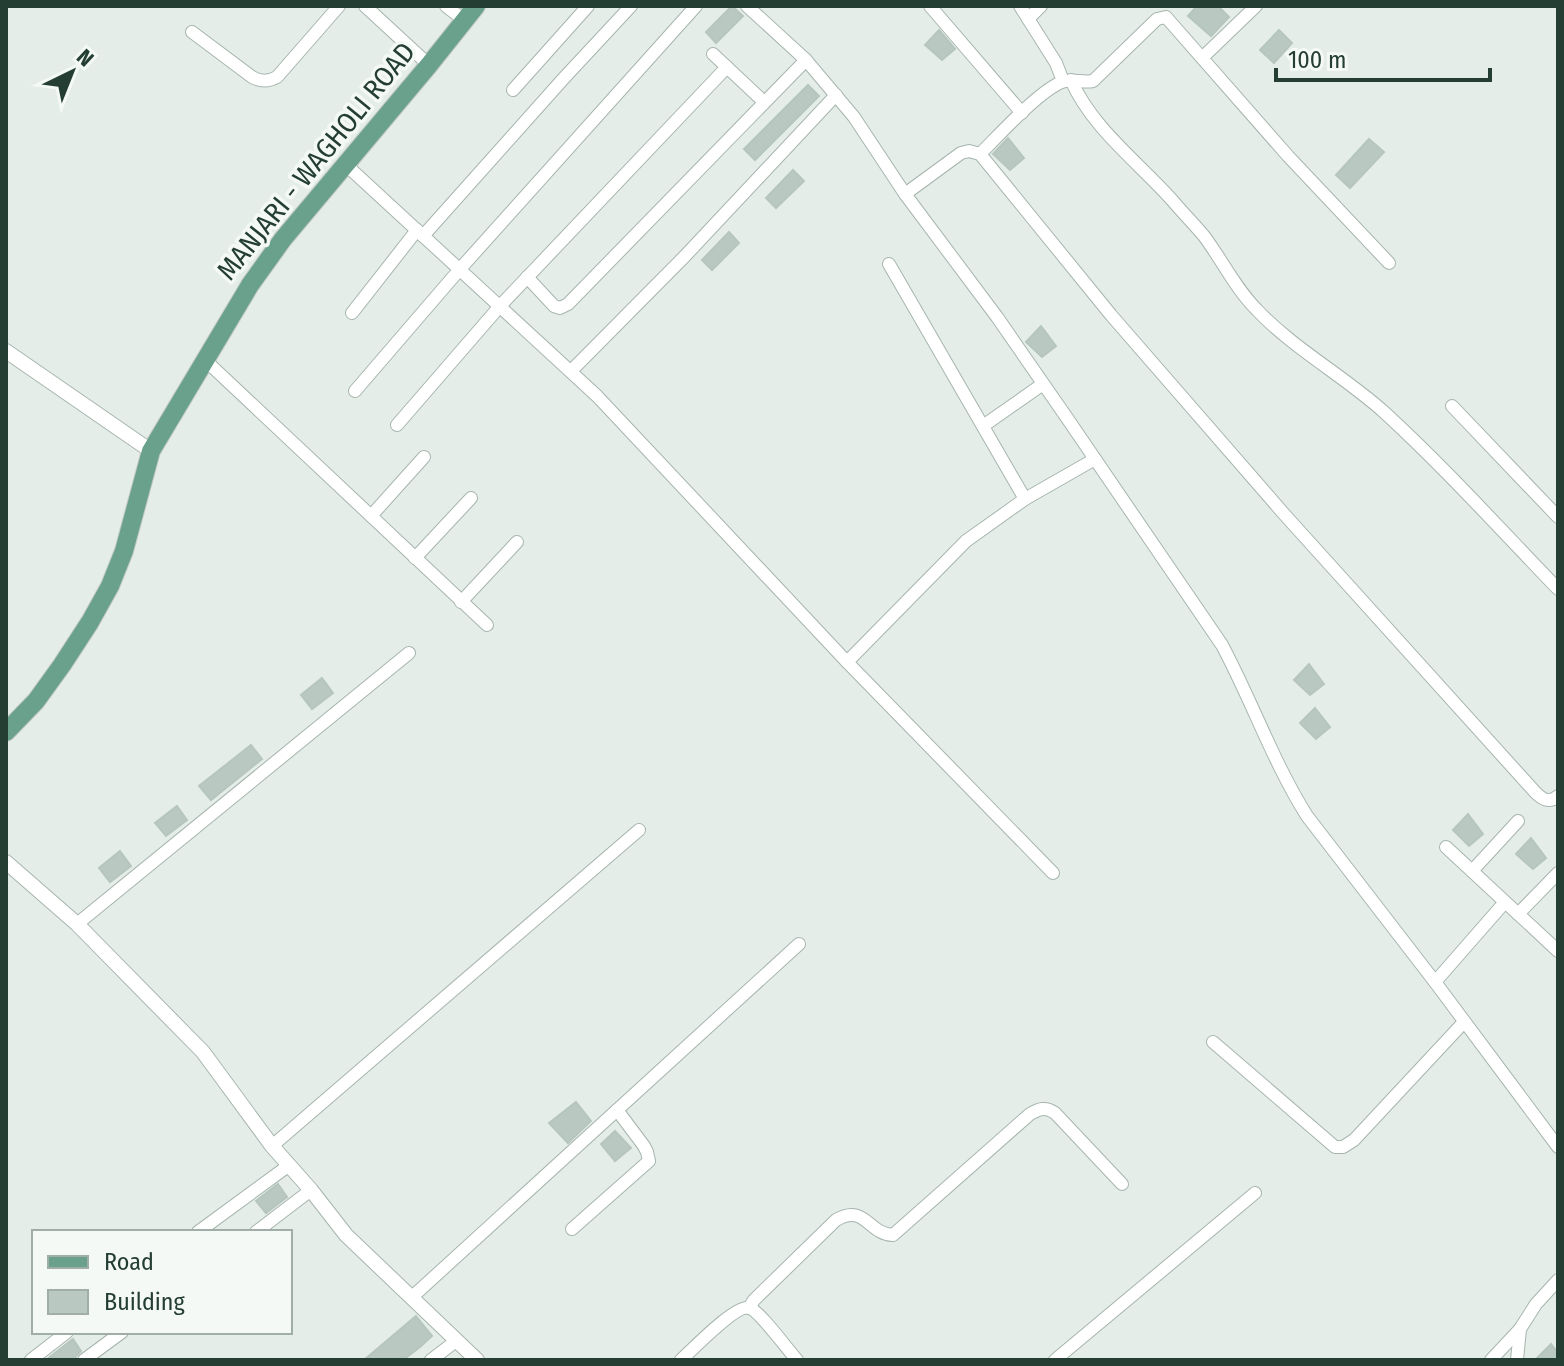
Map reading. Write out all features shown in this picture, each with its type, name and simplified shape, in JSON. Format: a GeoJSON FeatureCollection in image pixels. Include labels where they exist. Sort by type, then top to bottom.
{"type":"FeatureCollection","features":[{"type":"Feature","properties":{"kind":"main road","name":"MANJARI - WAGHOLI ROAD"},"geometry":{"type":"LineString","coordinates":[[6,732],[36,701],[62,665],[110,586],[124,551],[151,451],[250,285],[283,239],[470,14]]}},
{"type":"Feature","properties":{"kind":"street"},"geometry":{"type":"LineString","coordinates":[[192,32],[252,77],[271,80],[339,6]]}},
{"type":"Feature","properties":{"kind":"street"},"geometry":{"type":"LineString","coordinates":[[365,6],[429,65]]}},
{"type":"Feature","properties":{"kind":"street"},"geometry":{"type":"LineString","coordinates":[[446,6],[470,14]]}},
{"type":"Feature","properties":{"kind":"street"},"geometry":{"type":"LineString","coordinates":[[513,90],[588,6]]}},
{"type":"Feature","properties":{"kind":"street"},"geometry":{"type":"LineString","coordinates":[[352,313],[420,233],[631,6]]}},
{"type":"Feature","properties":{"kind":"street"},"geometry":{"type":"LineString","coordinates":[[355,391],[696,6]]}},
{"type":"Feature","properties":{"kind":"street"},"geometry":{"type":"LineString","coordinates":[[747,6],[787,40],[854,117],[1222,645],[1290,790],[1307,816],[1558,1147]]}},
{"type":"Feature","properties":{"kind":"street"},"geometry":{"type":"LineString","coordinates":[[930,6],[1022,113]]}},
{"type":"Feature","properties":{"kind":"street"},"geometry":{"type":"LineString","coordinates":[[1020,6],[1078,96],[1204,237],[1233,282],[1257,310],[1385,413],[1558,589]]}},
{"type":"Feature","properties":{"kind":"street"},"geometry":{"type":"LineString","coordinates":[[1028,19],[1041,6]]}},
{"type":"Feature","properties":{"kind":"street"},"geometry":{"type":"LineString","coordinates":[[1203,57],[1256,6]]}},
{"type":"Feature","properties":{"kind":"street"},"geometry":{"type":"LineString","coordinates":[[980,154],[1043,94],[1067,81],[1093,81],[1168,11],[1288,156],[1389,263]]}},
{"type":"Feature","properties":{"kind":"street"},"geometry":{"type":"LineString","coordinates":[[713,54],[764,102]]}},
{"type":"Feature","properties":{"kind":"street"},"geometry":{"type":"LineString","coordinates":[[527,277],[554,306],[560,308],[568,304],[806,60]]}},
{"type":"Feature","properties":{"kind":"street"},"geometry":{"type":"LineString","coordinates":[[397,425],[500,306],[727,67]]}},
{"type":"Feature","properties":{"kind":"street"},"geometry":{"type":"LineString","coordinates":[[571,371],[685,256],[836,95]]}},
{"type":"Feature","properties":{"kind":"street"},"geometry":{"type":"LineString","coordinates":[[905,194],[961,153],[969,151],[980,154],[1111,315],[1284,514],[1535,792],[1544,800],[1558,796]]}},
{"type":"Feature","properties":{"kind":"street"},"geometry":{"type":"LineString","coordinates":[[345,164],[597,396],[847,662],[1053,873]]}},
{"type":"Feature","properties":{"kind":"street"},"geometry":{"type":"LineString","coordinates":[[889,264],[1025,499]]}},
{"type":"Feature","properties":{"kind":"street"},"geometry":{"type":"LineString","coordinates":[[6,351],[151,451]]}},
{"type":"Feature","properties":{"kind":"street"},"geometry":{"type":"LineString","coordinates":[[204,359],[487,625]]}},
{"type":"Feature","properties":{"kind":"street"},"geometry":{"type":"LineString","coordinates":[[983,426],[1043,384]]}},
{"type":"Feature","properties":{"kind":"street"},"geometry":{"type":"LineString","coordinates":[[1452,406],[1558,517]]}},
{"type":"Feature","properties":{"kind":"street"},"geometry":{"type":"LineString","coordinates":[[371,516],[424,457]]}},
{"type":"Feature","properties":{"kind":"street"},"geometry":{"type":"LineString","coordinates":[[847,662],[966,541],[1025,499],[1095,459]]}},
{"type":"Feature","properties":{"kind":"street"},"geometry":{"type":"LineString","coordinates":[[415,558],[471,498]]}},
{"type":"Feature","properties":{"kind":"street"},"geometry":{"type":"LineString","coordinates":[[461,602],[517,542]]}},
{"type":"Feature","properties":{"kind":"street"},"geometry":{"type":"LineString","coordinates":[[77,924],[409,653]]}},
{"type":"Feature","properties":{"kind":"street"},"geometry":{"type":"LineString","coordinates":[[1472,871],[1518,821]]}},
{"type":"Feature","properties":{"kind":"street"},"geometry":{"type":"LineString","coordinates":[[272,1146],[639,830]]}},
{"type":"Feature","properties":{"kind":"street"},"geometry":{"type":"LineString","coordinates":[[1446,847],[1558,951]]}},
{"type":"Feature","properties":{"kind":"street"},"geometry":{"type":"LineString","coordinates":[[6,862],[77,924],[203,1052],[272,1146],[346,1235],[477,1360]]}},
{"type":"Feature","properties":{"kind":"street"},"geometry":{"type":"LineString","coordinates":[[1518,914],[1558,873]]}},
{"type":"Feature","properties":{"kind":"street"},"geometry":{"type":"LineString","coordinates":[[1435,982],[1505,902]]}},
{"type":"Feature","properties":{"kind":"street"},"geometry":{"type":"LineString","coordinates":[[411,1298],[799,944]]}},
{"type":"Feature","properties":{"kind":"street"},"geometry":{"type":"LineString","coordinates":[[1213,1042],[1335,1147],[1343,1147],[1354,1140],[1464,1022]]}},
{"type":"Feature","properties":{"kind":"street"},"geometry":{"type":"LineString","coordinates":[[749,1308],[836,1220],[844,1215],[856,1215],[881,1233],[893,1235],[1036,1110],[1046,1108],[1055,1113],[1122,1184]]}},
{"type":"Feature","properties":{"kind":"street"},"geometry":{"type":"LineString","coordinates":[[572,1229],[649,1161],[644,1146],[617,1110]]}},
{"type":"Feature","properties":{"kind":"street"},"geometry":{"type":"LineString","coordinates":[[201,1230],[288,1166]]}},
{"type":"Feature","properties":{"kind":"street"},"geometry":{"type":"LineString","coordinates":[[259,1230],[311,1190]]}},
{"type":"Feature","properties":{"kind":"street"},"geometry":{"type":"LineString","coordinates":[[1055,1360],[1255,1193]]}},
{"type":"Feature","properties":{"kind":"street"},"geometry":{"type":"LineString","coordinates":[[1491,1360],[1558,1280]]}},
{"type":"Feature","properties":{"kind":"street"},"geometry":{"type":"LineString","coordinates":[[681,1360],[741,1308],[749,1308],[757,1314],[797,1360]]}},
{"type":"Feature","properties":{"kind":"street"},"geometry":{"type":"LineString","coordinates":[[1517,1360],[1520,1329]]}},
{"type":"Feature","properties":{"kind":"street"},"geometry":{"type":"LineString","coordinates":[[31,1360],[64,1334]]}},
{"type":"Feature","properties":{"kind":"street"},"geometry":{"type":"LineString","coordinates":[[84,1360],[119,1334]]}},
{"type":"Feature","properties":{"kind":"street"},"geometry":{"type":"LineString","coordinates":[[431,1360],[456,1341]]}},
{"type":"Feature","properties":{"kind":"building"},"geometry":{"type":"Polygon","coordinates":[[[732,6],[743,16],[716,43],[706,32],[732,6]]]}},
{"type":"Feature","properties":{"kind":"building"},"geometry":{"type":"Polygon","coordinates":[[[1197,6],[1218,6],[1229,17],[1211,36],[1188,16],[1197,6]]]}},
{"type":"Feature","properties":{"kind":"building"},"geometry":{"type":"Polygon","coordinates":[[[939,30],[955,49],[942,60],[925,45],[939,30]]]}},
{"type":"Feature","properties":{"kind":"building"},"geometry":{"type":"Polygon","coordinates":[[[1279,30],[1292,43],[1274,63],[1260,50],[1279,30]]]}},
{"type":"Feature","properties":{"kind":"building"},"geometry":{"type":"Polygon","coordinates":[[[808,85],[819,96],[755,160],[744,149],[808,85]]]}},
{"type":"Feature","properties":{"kind":"building"},"geometry":{"type":"Polygon","coordinates":[[[1008,138],[1024,158],[1010,170],[993,154],[1008,138]]]}},
{"type":"Feature","properties":{"kind":"building"},"geometry":{"type":"Polygon","coordinates":[[[1369,139],[1384,152],[1350,188],[1336,175],[1369,139]]]}},
{"type":"Feature","properties":{"kind":"building"},"geometry":{"type":"Polygon","coordinates":[[[793,170],[804,181],[776,208],[766,198],[793,170]]]}},
{"type":"Feature","properties":{"kind":"building"},"geometry":{"type":"Polygon","coordinates":[[[729,232],[739,243],[712,270],[702,260],[729,232]]]}},
{"type":"Feature","properties":{"kind":"building"},"geometry":{"type":"Polygon","coordinates":[[[1041,326],[1056,346],[1042,357],[1026,342],[1041,326]]]}},
{"type":"Feature","properties":{"kind":"building"},"geometry":{"type":"Polygon","coordinates":[[[1309,664],[1324,684],[1310,695],[1294,680],[1309,664]]]}},
{"type":"Feature","properties":{"kind":"building"},"geometry":{"type":"Polygon","coordinates":[[[322,678],[333,693],[312,709],[301,695],[322,678]]]}},
{"type":"Feature","properties":{"kind":"building"},"geometry":{"type":"Polygon","coordinates":[[[1315,708],[1330,727],[1316,739],[1300,723],[1315,708]]]}},
{"type":"Feature","properties":{"kind":"building"},"geometry":{"type":"Polygon","coordinates":[[[251,745],[262,759],[211,800],[199,786],[251,745]]]}},
{"type":"Feature","properties":{"kind":"building"},"geometry":{"type":"Polygon","coordinates":[[[177,806],[187,820],[166,836],[155,823],[177,806]]]}},
{"type":"Feature","properties":{"kind":"building"},"geometry":{"type":"Polygon","coordinates":[[[1468,814],[1483,834],[1469,846],[1453,830],[1468,814]]]}},
{"type":"Feature","properties":{"kind":"building"},"geometry":{"type":"Polygon","coordinates":[[[1531,838],[1546,858],[1533,869],[1516,854],[1531,838]]]}},
{"type":"Feature","properties":{"kind":"building"},"geometry":{"type":"Polygon","coordinates":[[[120,851],[131,866],[110,882],[99,868],[120,851]]]}},
{"type":"Feature","properties":{"kind":"building"},"geometry":{"type":"Polygon","coordinates":[[[576,1102],[591,1121],[568,1143],[549,1123],[576,1102]]]}},
{"type":"Feature","properties":{"kind":"building"},"geometry":{"type":"Polygon","coordinates":[[[615,1131],[631,1148],[615,1161],[601,1144],[615,1131]]]}},
{"type":"Feature","properties":{"kind":"building"},"geometry":{"type":"Polygon","coordinates":[[[278,1184],[287,1197],[266,1213],[256,1201],[278,1184]]]}},
{"type":"Feature","properties":{"kind":"building"},"geometry":{"type":"Polygon","coordinates":[[[416,1316],[432,1336],[420,1347],[403,1360],[364,1360],[416,1316]]]}},
{"type":"Feature","properties":{"kind":"building"},"geometry":{"type":"Polygon","coordinates":[[[73,1339],[81,1351],[75,1360],[46,1360],[73,1339]]]}},
{"type":"Feature","properties":{"kind":"building"},"geometry":{"type":"Polygon","coordinates":[[[1551,1344],[1558,1353],[1558,1360],[1535,1360],[1551,1344]]]}}]}
